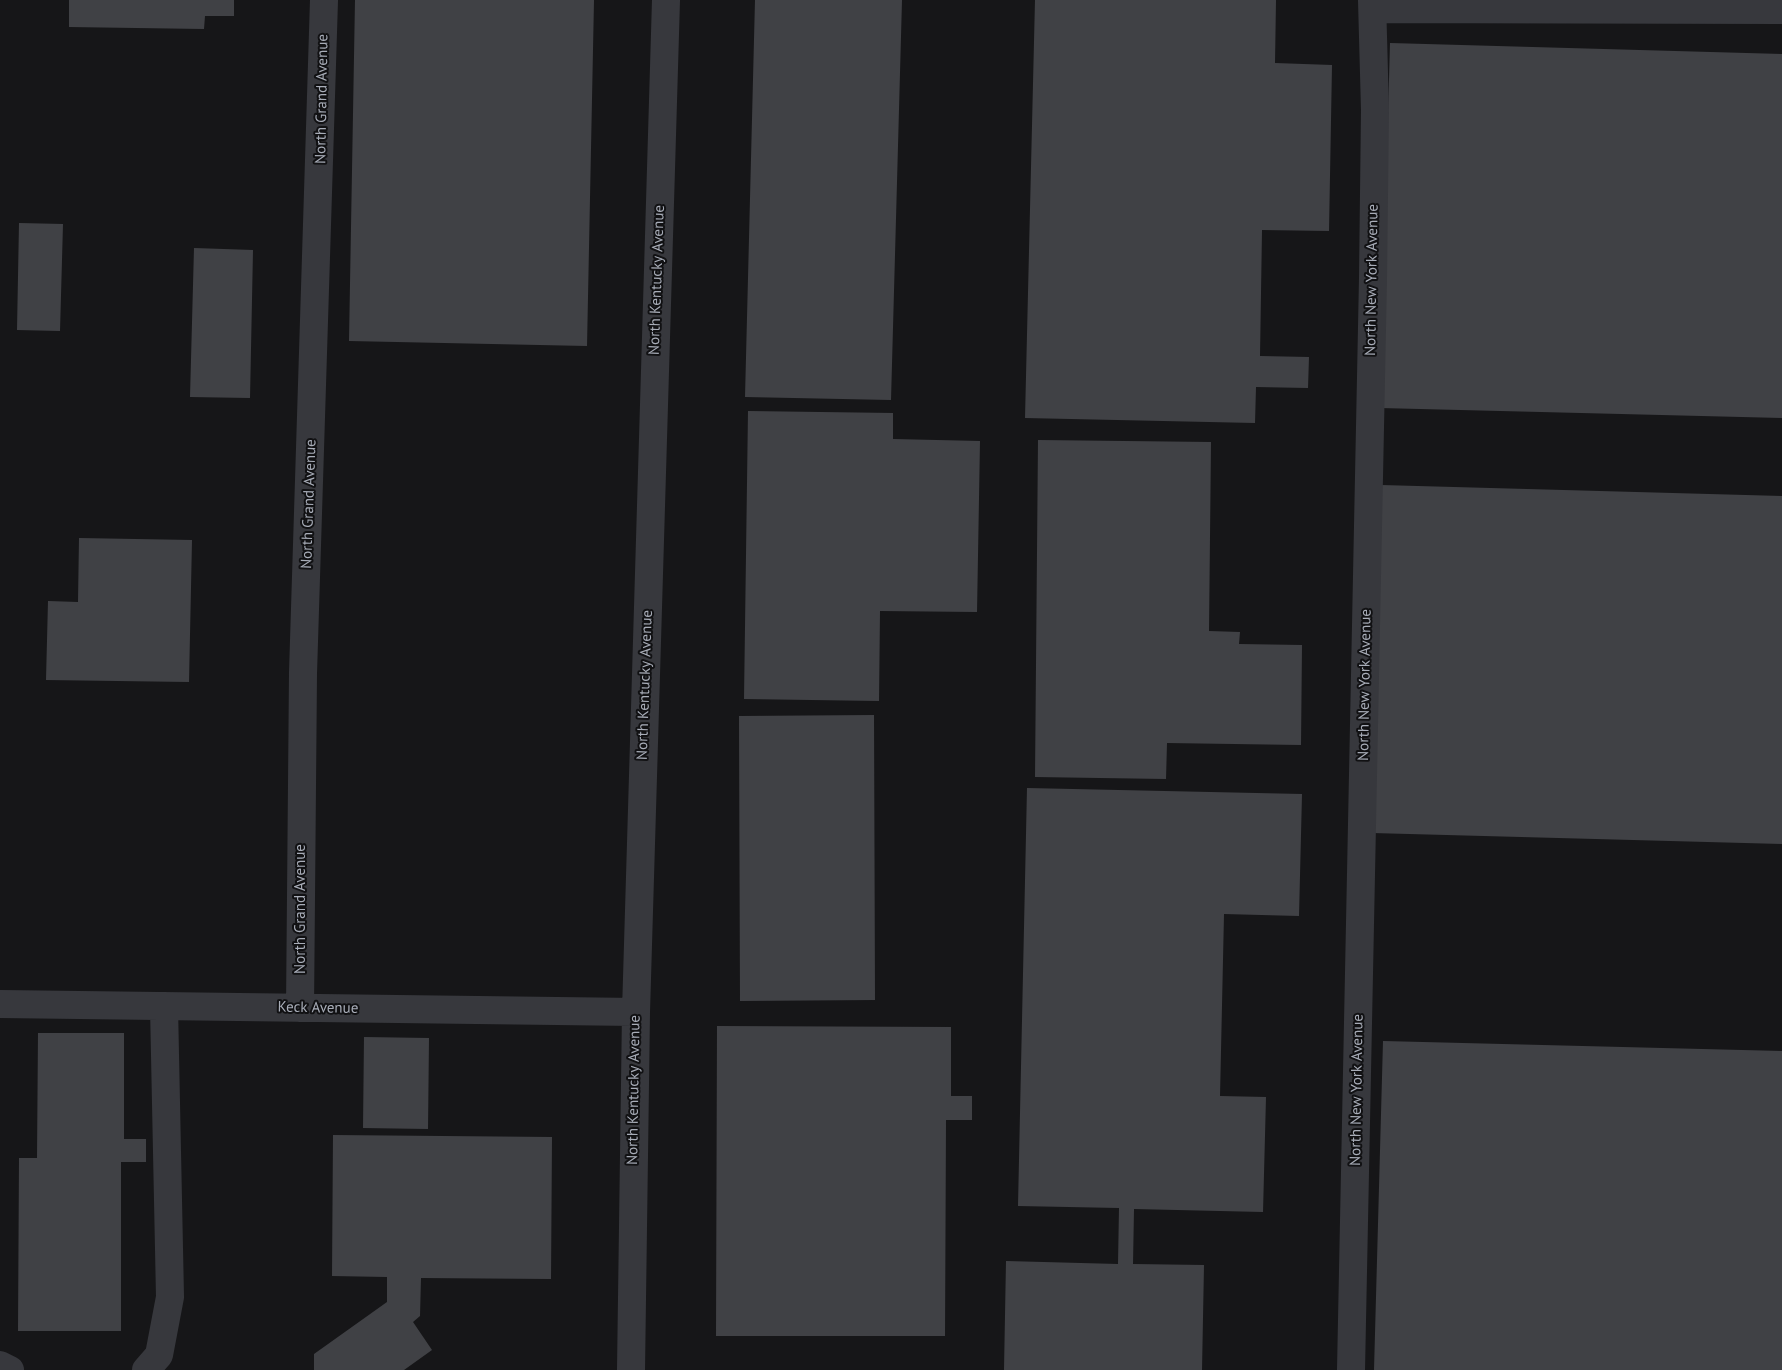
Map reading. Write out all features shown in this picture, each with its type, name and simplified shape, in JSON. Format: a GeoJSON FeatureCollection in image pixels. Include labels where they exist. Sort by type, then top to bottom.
{"type":"FeatureCollection","features":[{"type":"Feature","properties":{"kind":"street","name":"North Grand Avenue"},"geometry":{"type":"LineString","coordinates":[[300,1008],[303,673],[324,0]]}},
{"type":"Feature","properties":{"kind":"street","name":"North Kentucky Avenue"},"geometry":{"type":"LineString","coordinates":[[630,1370],[636,1012],[666,0]]}},
{"type":"Feature","properties":{"kind":"street"},"geometry":{"type":"LineString","coordinates":[[1373,4],[1782,10]]}},
{"type":"Feature","properties":{"kind":"street","name":"North New York Avenue"},"geometry":{"type":"LineString","coordinates":[[1351,1370],[1373,288],[1373,4]]}},
{"type":"Feature","properties":{"kind":"street","name":"Keck Avenue"},"geometry":{"type":"LineString","coordinates":[[0,1004],[636,1012]]}},
{"type":"Feature","properties":{"kind":"street"},"geometry":{"type":"LineString","coordinates":[[146,1370],[159,1354],[170,1298],[164,1006]]}},
{"type":"Feature","properties":{"kind":"street"},"geometry":{"type":"LineString","coordinates":[[0,1365],[10,1370]]}},
{"type":"Feature","properties":{"kind":"building"},"geometry":{"type":"Polygon","coordinates":[[[69,0],[234,0],[234,16],[205,16],[204,29],[69,27],[69,0]]]}},
{"type":"Feature","properties":{"kind":"building"},"geometry":{"type":"Polygon","coordinates":[[[355,0],[594,0],[587,346],[349,341],[355,0]]]}},
{"type":"Feature","properties":{"kind":"building"},"geometry":{"type":"Polygon","coordinates":[[[755,0],[902,0],[891,400],[745,397],[755,0]]]}},
{"type":"Feature","properties":{"kind":"building"},"geometry":{"type":"Polygon","coordinates":[[[1035,0],[1276,0],[1275,63],[1332,65],[1329,231],[1262,230],[1260,356],[1309,357],[1308,388],[1256,387],[1255,423],[1025,418],[1035,0]]]}},
{"type":"Feature","properties":{"kind":"building"},"geometry":{"type":"Polygon","coordinates":[[[1390,43],[1782,54],[1782,418],[1380,408],[1390,43]]]}},
{"type":"Feature","properties":{"kind":"building"},"geometry":{"type":"Polygon","coordinates":[[[19,223],[63,224],[60,331],[17,330],[19,223]]]}},
{"type":"Feature","properties":{"kind":"building"},"geometry":{"type":"Polygon","coordinates":[[[194,248],[253,250],[250,398],[190,397],[194,248]]]}},
{"type":"Feature","properties":{"kind":"building"},"geometry":{"type":"Polygon","coordinates":[[[748,411],[893,413],[893,439],[980,441],[977,612],[880,611],[879,701],[744,699],[748,411]]]}},
{"type":"Feature","properties":{"kind":"building"},"geometry":{"type":"Polygon","coordinates":[[[1038,440],[1211,442],[1209,631],[1240,632],[1239,644],[1302,645],[1301,745],[1167,743],[1166,779],[1035,777],[1038,440]]]}},
{"type":"Feature","properties":{"kind":"building"},"geometry":{"type":"Polygon","coordinates":[[[1381,485],[1782,496],[1782,844],[1372,833],[1381,485]]]}},
{"type":"Feature","properties":{"kind":"building"},"geometry":{"type":"Polygon","coordinates":[[[79,538],[192,540],[189,682],[46,680],[48,601],[78,602],[79,538]]]}},
{"type":"Feature","properties":{"kind":"building"},"geometry":{"type":"Polygon","coordinates":[[[874,715],[875,1000],[740,1001],[739,716],[874,715]]]}},
{"type":"Feature","properties":{"kind":"building"},"geometry":{"type":"Polygon","coordinates":[[[1027,788],[1302,794],[1299,916],[1224,914],[1220,1096],[1266,1097],[1263,1212],[1134,1209],[1133,1264],[1204,1265],[1202,1370],[1004,1370],[1006,1261],[1118,1264],[1119,1208],[1018,1206],[1027,788]]]}},
{"type":"Feature","properties":{"kind":"building"},"geometry":{"type":"Polygon","coordinates":[[[717,1026],[951,1027],[951,1096],[972,1096],[972,1120],[946,1120],[945,1336],[716,1336],[717,1026]]]}},
{"type":"Feature","properties":{"kind":"building"},"geometry":{"type":"Polygon","coordinates":[[[38,1033],[124,1033],[124,1139],[146,1139],[146,1162],[121,1162],[121,1331],[18,1331],[19,1158],[37,1158],[38,1033]]]}},
{"type":"Feature","properties":{"kind":"building"},"geometry":{"type":"Polygon","coordinates":[[[364,1037],[429,1038],[428,1129],[363,1128],[364,1037]]]}},
{"type":"Feature","properties":{"kind":"building"},"geometry":{"type":"Polygon","coordinates":[[[1383,1041],[1782,1051],[1782,1370],[1374,1370],[1383,1041]]]}},
{"type":"Feature","properties":{"kind":"building"},"geometry":{"type":"Polygon","coordinates":[[[333,1135],[552,1137],[551,1279],[421,1278],[420,1316],[413,1322],[432,1350],[404,1370],[314,1370],[314,1354],[387,1302],[387,1277],[332,1276],[333,1135]]]}}]}
